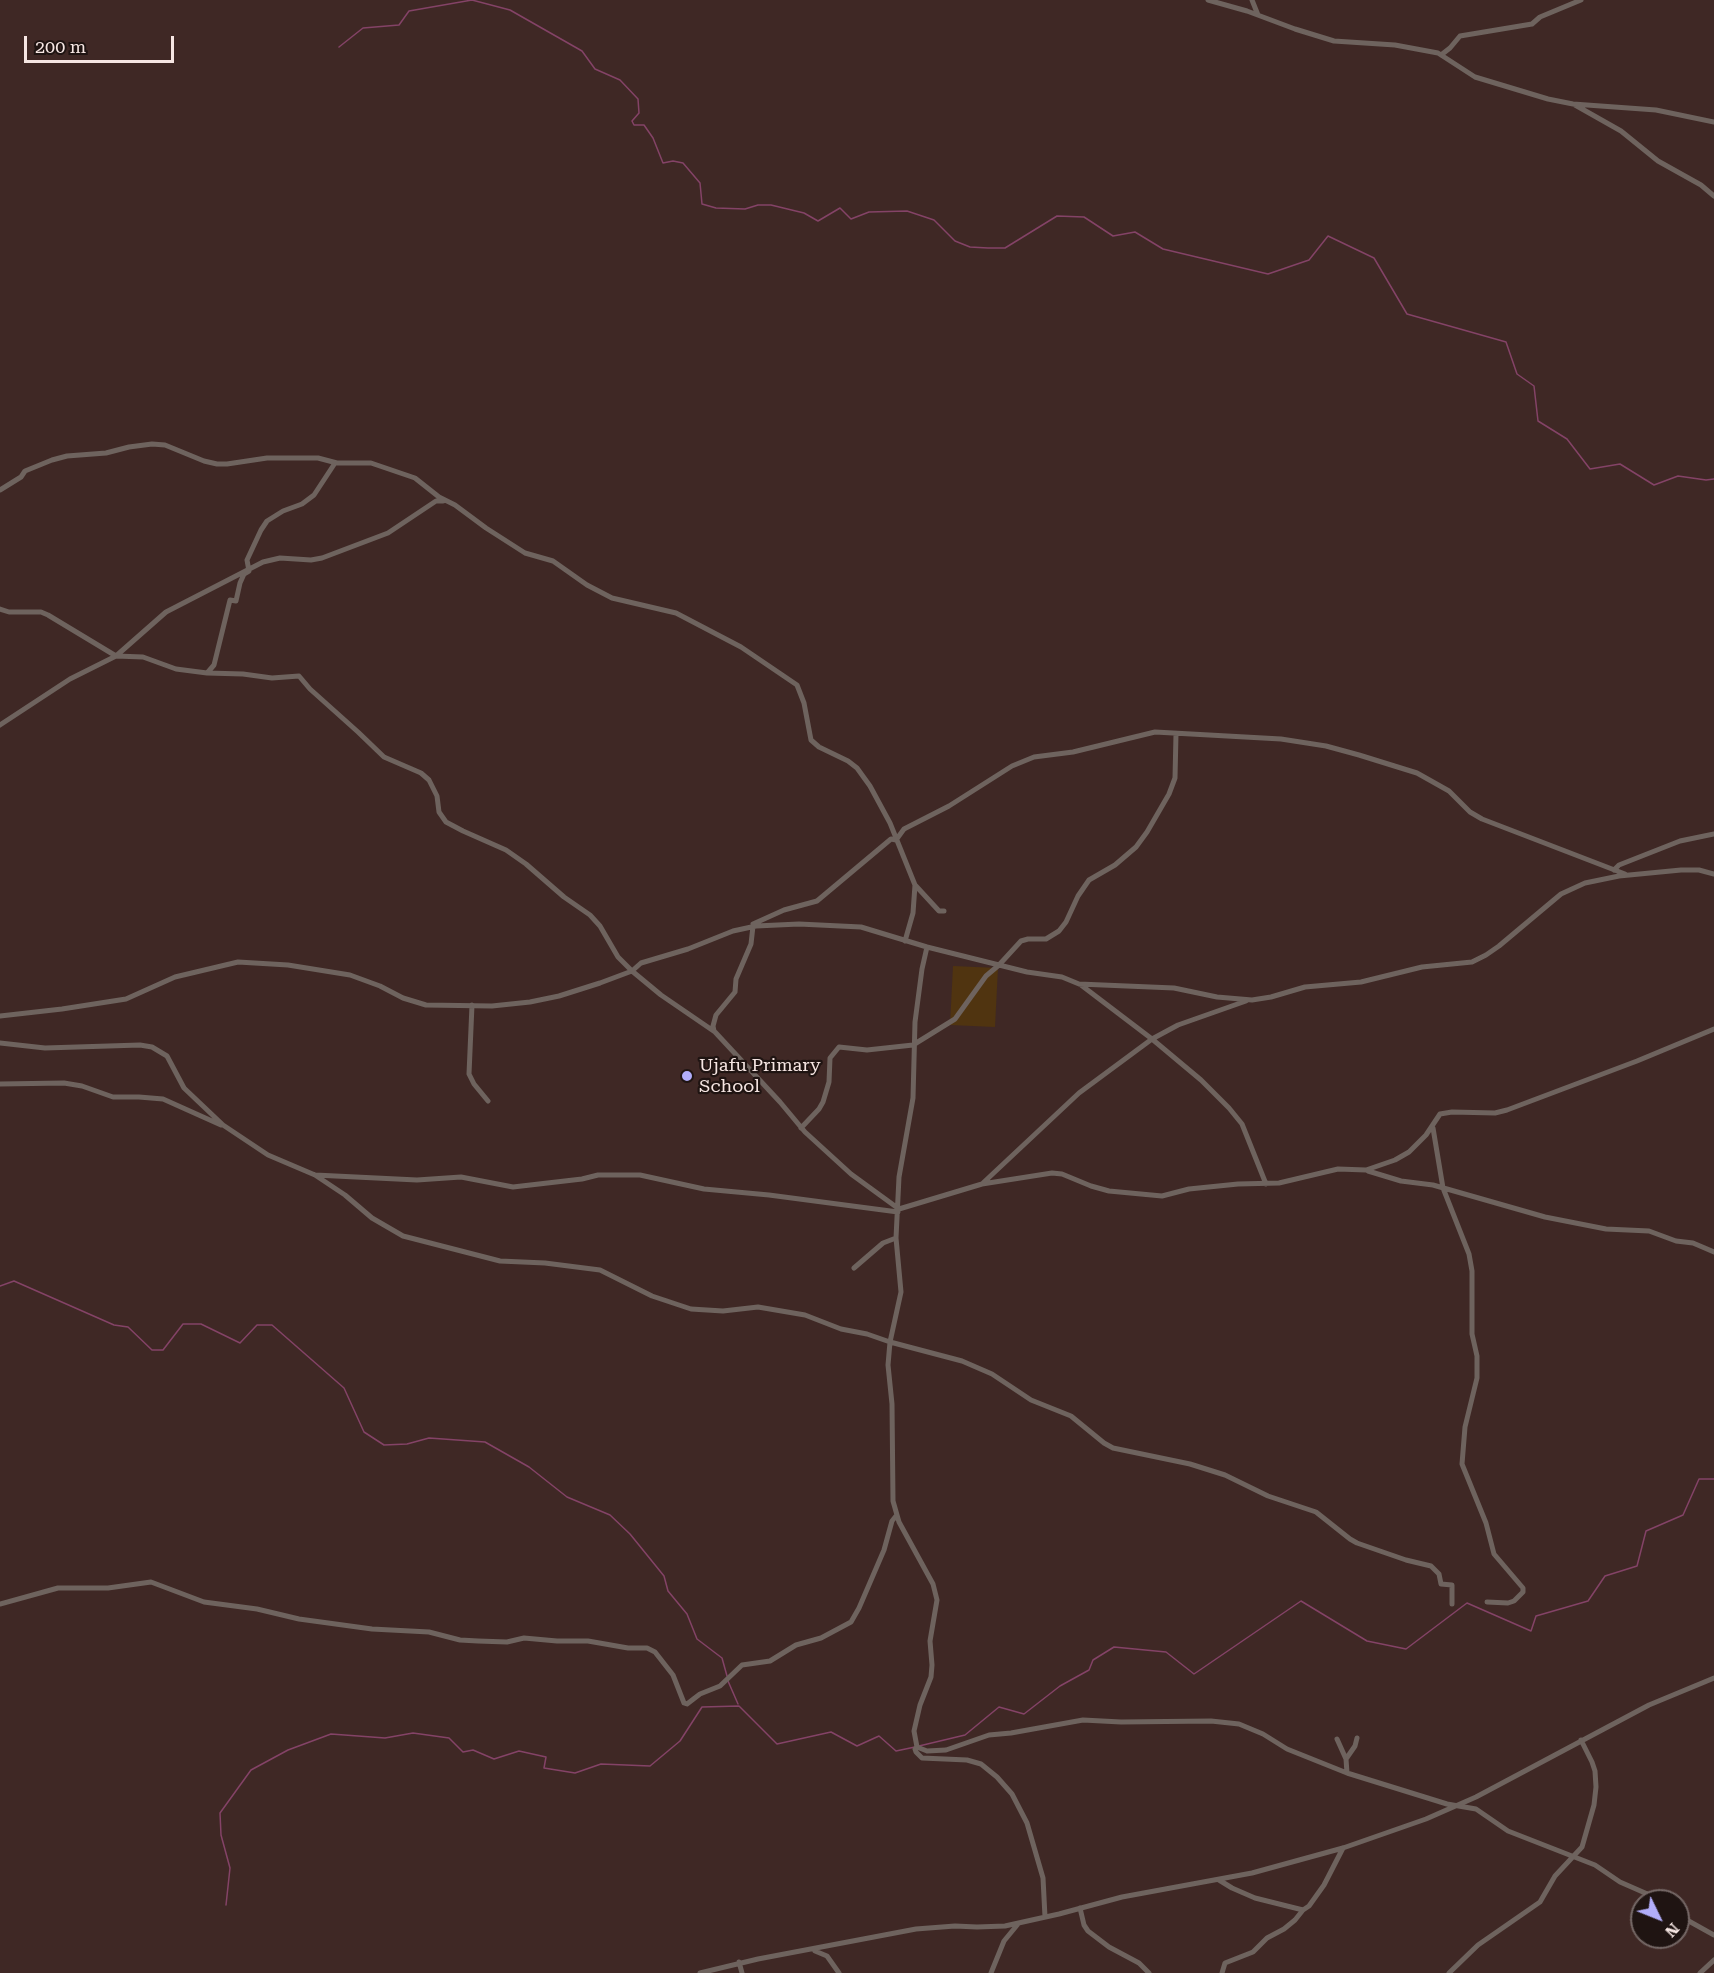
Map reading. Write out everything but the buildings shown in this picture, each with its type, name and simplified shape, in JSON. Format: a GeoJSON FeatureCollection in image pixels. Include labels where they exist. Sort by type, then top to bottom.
{"type":"FeatureCollection","features":[{"type":"Feature","properties":{"kind":"street"},"geometry":{"type":"LineString","coordinates":[[1208,0],[1334,41],[1401,46],[1441,55],[1475,77],[1573,104],[1656,110],[1714,122]]}},
{"type":"Feature","properties":{"kind":"street"},"geometry":{"type":"LineString","coordinates":[[1252,0],[1258,15]]}},
{"type":"Feature","properties":{"kind":"street"},"geometry":{"type":"LineString","coordinates":[[1441,55],[1460,36],[1532,24],[1550,12],[1581,0]]}},
{"type":"Feature","properties":{"kind":"street"},"geometry":{"type":"LineString","coordinates":[[1573,104],[1621,131],[1658,161],[1701,185],[1714,196]]}},
{"type":"Feature","properties":{"kind":"street"},"geometry":{"type":"LineString","coordinates":[[0,490],[21,477],[29,468],[59,458],[106,453],[152,444],[165,445],[217,464],[285,457],[318,458],[335,463],[371,463],[416,478],[433,493],[525,553],[553,561],[601,592],[618,600],[676,613],[741,647],[792,681],[801,694],[812,740],[819,747],[857,768],[880,804],[915,885],[939,911],[944,911]]}},
{"type":"Feature","properties":{"kind":"street"},"geometry":{"type":"LineString","coordinates":[[249,571],[248,560],[264,525],[283,511],[302,504],[314,495],[335,463]]}},
{"type":"Feature","properties":{"kind":"street"},"geometry":{"type":"LineString","coordinates":[[207,673],[214,665],[230,600],[236,601],[244,574],[263,562],[275,558],[311,560],[322,558],[388,533],[436,501],[445,500]]}},
{"type":"Feature","properties":{"kind":"street"},"geometry":{"type":"LineString","coordinates":[[0,725],[58,686],[116,656],[166,612],[249,571]]}},
{"type":"Feature","properties":{"kind":"street"},"geometry":{"type":"LineString","coordinates":[[0,609],[9,612],[41,612],[93,640],[116,656],[143,657],[176,669],[207,673],[272,678],[299,676],[384,758],[421,773],[429,780],[435,792],[440,814],[446,822],[506,850],[590,915],[600,926],[618,957],[632,971],[661,995],[714,1032],[780,1102],[801,1128],[851,1174],[898,1210]]}},
{"type":"Feature","properties":{"kind":"street"},"geometry":{"type":"LineString","coordinates":[[896,840],[904,829],[949,806],[1004,770],[1026,760],[1045,754],[1077,751],[1149,733],[1193,734],[1281,740],[1326,746],[1413,771],[1449,791],[1475,816],[1630,876]]}},
{"type":"Feature","properties":{"kind":"street"},"geometry":{"type":"LineString","coordinates":[[801,1128],[823,1102],[829,1082],[830,1058],[839,1047],[867,1050],[914,1045],[955,1019],[986,976],[1021,941],[1046,939],[1059,931],[1089,880],[1115,866],[1141,841],[1169,794],[1175,777],[1176,734]]}},
{"type":"Feature","properties":{"kind":"street"},"geometry":{"type":"LineString","coordinates":[[1614,870],[1619,865],[1680,842],[1714,834]]}},
{"type":"Feature","properties":{"kind":"street"},"geometry":{"type":"LineString","coordinates":[[741,930],[784,910],[817,901],[891,839],[896,840]]}},
{"type":"Feature","properties":{"kind":"street"},"geometry":{"type":"LineString","coordinates":[[1079,984],[1174,988],[1222,998],[1248,1000],[1271,997],[1305,987],[1367,981],[1422,967],[1472,962],[1499,946],[1568,890],[1596,880],[1690,870],[1714,874]]}},
{"type":"Feature","properties":{"kind":"street"},"geometry":{"type":"LineString","coordinates":[[905,941],[914,914],[915,885]]}},
{"type":"Feature","properties":{"kind":"street"},"geometry":{"type":"LineString","coordinates":[[0,1016],[126,999],[174,977],[238,962],[288,965],[350,975],[366,979],[391,993],[436,1006],[492,1006],[538,1001],[574,992],[632,971],[641,963],[753,926],[790,924],[852,926],[999,965],[1062,977],[1079,984],[1152,1039],[1201,1080],[1235,1114],[1247,1136],[1266,1184]]}},
{"type":"Feature","properties":{"kind":"street"},"geometry":{"type":"LineString","coordinates":[[714,1032],[713,1023],[716,1015],[735,992],[736,979],[752,944],[753,926]]}},
{"type":"Feature","properties":{"kind":"street"},"geometry":{"type":"LineString","coordinates":[[927,947],[917,1002],[913,1098],[900,1168],[896,1238],[901,1292],[890,1342],[888,1365],[892,1404],[892,1489],[896,1516],[933,1584],[937,1600],[930,1641],[931,1677],[920,1705],[914,1731],[917,1747],[915,1749],[922,1758],[967,1760],[981,1764],[1012,1794],[1027,1823],[1043,1878],[1045,1917]]}},
{"type":"Feature","properties":{"kind":"street"},"geometry":{"type":"LineString","coordinates":[[982,1184],[1079,1093],[1152,1039],[1178,1025],[1248,1000]]}},
{"type":"Feature","properties":{"kind":"street"},"geometry":{"type":"LineString","coordinates":[[472,1005],[469,1074],[488,1101]]}},
{"type":"Feature","properties":{"kind":"street"},"geometry":{"type":"LineString","coordinates":[[1366,1170],[1403,1157],[1421,1141],[1440,1114],[1494,1113],[1507,1110],[1714,1029]]}},
{"type":"Feature","properties":{"kind":"street"},"geometry":{"type":"LineString","coordinates":[[0,1042],[45,1048],[140,1045],[152,1047],[167,1056],[184,1088],[223,1125],[268,1155],[315,1174],[372,1218],[403,1236],[500,1261],[545,1263],[600,1270],[652,1296],[691,1309],[723,1311],[749,1307],[813,1317],[841,1329],[867,1334],[962,1361],[987,1371],[1031,1400],[1071,1416],[1113,1448],[1195,1466],[1231,1478],[1268,1496],[1316,1512],[1353,1541],[1406,1560],[1431,1566],[1439,1574],[1441,1584],[1453,1586],[1452,1604]]}},
{"type":"Feature","properties":{"kind":"street"},"geometry":{"type":"LineString","coordinates":[[0,1084],[64,1083],[82,1086],[112,1097],[163,1099],[223,1125]]}},
{"type":"Feature","properties":{"kind":"street"},"geometry":{"type":"LineString","coordinates":[[1432,1127],[1443,1188],[1469,1254],[1472,1271],[1472,1318],[1477,1356],[1477,1378],[1466,1427],[1462,1464],[1486,1523],[1494,1554],[1523,1588],[1523,1592],[1514,1601],[1487,1602]]}},
{"type":"Feature","properties":{"kind":"street"},"geometry":{"type":"LineString","coordinates":[[315,1174],[417,1180],[461,1177],[513,1187],[598,1175],[640,1175],[704,1189],[898,1210],[982,1184],[1057,1173],[1109,1191],[1162,1196],[1189,1189],[1246,1183],[1279,1183],[1338,1169],[1366,1170],[1396,1180],[1443,1188],[1545,1217],[1606,1229],[1654,1232],[1676,1241],[1693,1243],[1714,1252]]}},
{"type":"Feature","properties":{"kind":"street"},"geometry":{"type":"LineString","coordinates":[[854,1268],[883,1243],[896,1238]]}},
{"type":"Feature","properties":{"kind":"street"},"geometry":{"type":"LineString","coordinates":[[0,1604],[58,1588],[108,1588],[148,1582],[204,1602],[257,1608],[298,1619],[372,1629],[429,1632],[460,1640],[507,1642],[524,1638],[588,1641],[628,1648],[646,1648],[655,1652],[673,1675],[684,1703],[687,1704],[700,1694],[720,1686],[742,1665],[770,1661],[796,1645],[821,1638],[851,1622],[884,1550],[892,1521],[896,1516]]}},
{"type":"Feature","properties":{"kind":"street"},"geometry":{"type":"LineString","coordinates":[[700,1973],[740,1962],[925,1928],[998,1926],[1019,1923],[1122,1897],[1219,1880],[1343,1848],[1385,1834],[1476,1797],[1660,1699],[1714,1678]]}},
{"type":"Feature","properties":{"kind":"street"},"geometry":{"type":"LineString","coordinates":[[917,1747],[927,1751],[952,1748],[989,1735],[1083,1720],[1211,1721],[1239,1724],[1263,1734],[1287,1749],[1347,1773],[1455,1806],[1476,1809],[1508,1831],[1595,1865],[1620,1882],[1636,1889]]}},
{"type":"Feature","properties":{"kind":"street"},"geometry":{"type":"LineString","coordinates":[[1346,1759],[1358,1738]]}},
{"type":"Feature","properties":{"kind":"street"},"geometry":{"type":"LineString","coordinates":[[1337,1739],[1346,1759],[1347,1773]]}},
{"type":"Feature","properties":{"kind":"street"},"geometry":{"type":"LineString","coordinates":[[1449,1973],[1478,1945],[1540,1902],[1556,1876],[1574,1857],[1584,1842],[1595,1795],[1595,1771],[1581,1740]]}},
{"type":"Feature","properties":{"kind":"street"},"geometry":{"type":"LineString","coordinates":[[1222,1973],[1225,1963],[1253,1952],[1267,1938],[1295,1920],[1316,1898],[1343,1848]]}},
{"type":"Feature","properties":{"kind":"street"},"geometry":{"type":"LineString","coordinates":[[1219,1880],[1255,1898],[1303,1910]]}},
{"type":"Feature","properties":{"kind":"street"},"geometry":{"type":"LineString","coordinates":[[1080,1908],[1084,1925],[1088,1930],[1109,1947],[1139,1963],[1149,1973]]}},
{"type":"Feature","properties":{"kind":"street"},"geometry":{"type":"LineString","coordinates":[[1690,1922],[1714,1935]]}},
{"type":"Feature","properties":{"kind":"street"},"geometry":{"type":"LineString","coordinates":[[992,1973],[1004,1941],[1019,1923]]}},
{"type":"Feature","properties":{"kind":"street"},"geometry":{"type":"LineString","coordinates":[[810,1950],[827,1956],[839,1973]]}},
{"type":"Feature","properties":{"kind":"street"},"geometry":{"type":"LineString","coordinates":[[1700,1973],[1714,1960]]}},
{"type":"Feature","properties":{"kind":"street"},"geometry":{"type":"LineString","coordinates":[[740,1962],[742,1973]]}},
{"type":"Feature","properties":{"kind":"shaded area"},"geometry":{"type":"Polygon","coordinates":[[[953,966],[998,968],[995,1027],[950,1025],[953,966]]]}},
{"type":"Feature","properties":{"kind":"waterway"},"geometry":{"type":"LineString","coordinates":[[339,47],[363,28],[399,25],[409,11],[472,0],[510,10],[582,51],[595,69],[620,80],[638,99],[639,113],[632,121],[634,125],[644,125],[653,138],[663,163],[673,161],[683,163],[700,183],[702,204],[716,208],[745,209],[758,205],[771,205],[804,213],[818,221],[840,208],[851,219],[869,212],[907,211],[934,220],[955,241],[970,247],[988,248],[1005,248],[1057,216],[1084,217],[1113,236],[1135,232],[1163,249],[1268,274],[1309,260],[1328,236],[1374,258],[1407,314],[1506,342],[1517,374],[1534,386],[1538,421],[1567,439],[1590,469],[1620,464],[1654,485],[1678,476],[1714,479]]}},
{"type":"Feature","properties":{"kind":"waterway"},"geometry":{"type":"LineString","coordinates":[[0,1286],[14,1281],[114,1325],[128,1327],[152,1350],[163,1350],[183,1324],[201,1324],[240,1343],[257,1325],[272,1325],[344,1388],[364,1432],[384,1445],[407,1444],[429,1438],[485,1442],[529,1467],[567,1497],[610,1515],[630,1534],[664,1576],[668,1591],[687,1614],[697,1639],[722,1658],[727,1676]]}},
{"type":"Feature","properties":{"kind":"waterway"},"geometry":{"type":"LineString","coordinates":[[919,1746],[965,1735],[999,1707],[1024,1714],[1060,1686],[1089,1670],[1093,1660],[1114,1647],[1166,1652],[1194,1674],[1301,1601],[1367,1641],[1406,1649],[1467,1603],[1531,1631],[1536,1616],[1588,1601],[1605,1576],[1637,1566],[1646,1531],[1683,1515],[1699,1479],[1714,1479]]}},
{"type":"Feature","properties":{"kind":"waterway"},"geometry":{"type":"LineString","coordinates":[[728,1681],[738,1704]]}},
{"type":"Feature","properties":{"kind":"waterway"},"geometry":{"type":"LineString","coordinates":[[226,1905],[230,1868],[221,1835],[220,1813],[251,1770],[288,1750],[331,1734],[385,1738],[413,1733],[449,1738],[463,1752],[473,1750],[494,1759],[519,1751],[546,1757],[544,1768],[575,1773],[601,1764],[650,1766],[680,1741],[702,1707],[739,1706],[777,1744],[831,1732],[857,1746],[879,1736],[896,1751],[915,1747]]}},
{"type":"Feature","properties":{"kind":"place","name":"Ujafu Primary School"},"geometry":{"type":"Point","coordinates":[687,1076]}}]}
